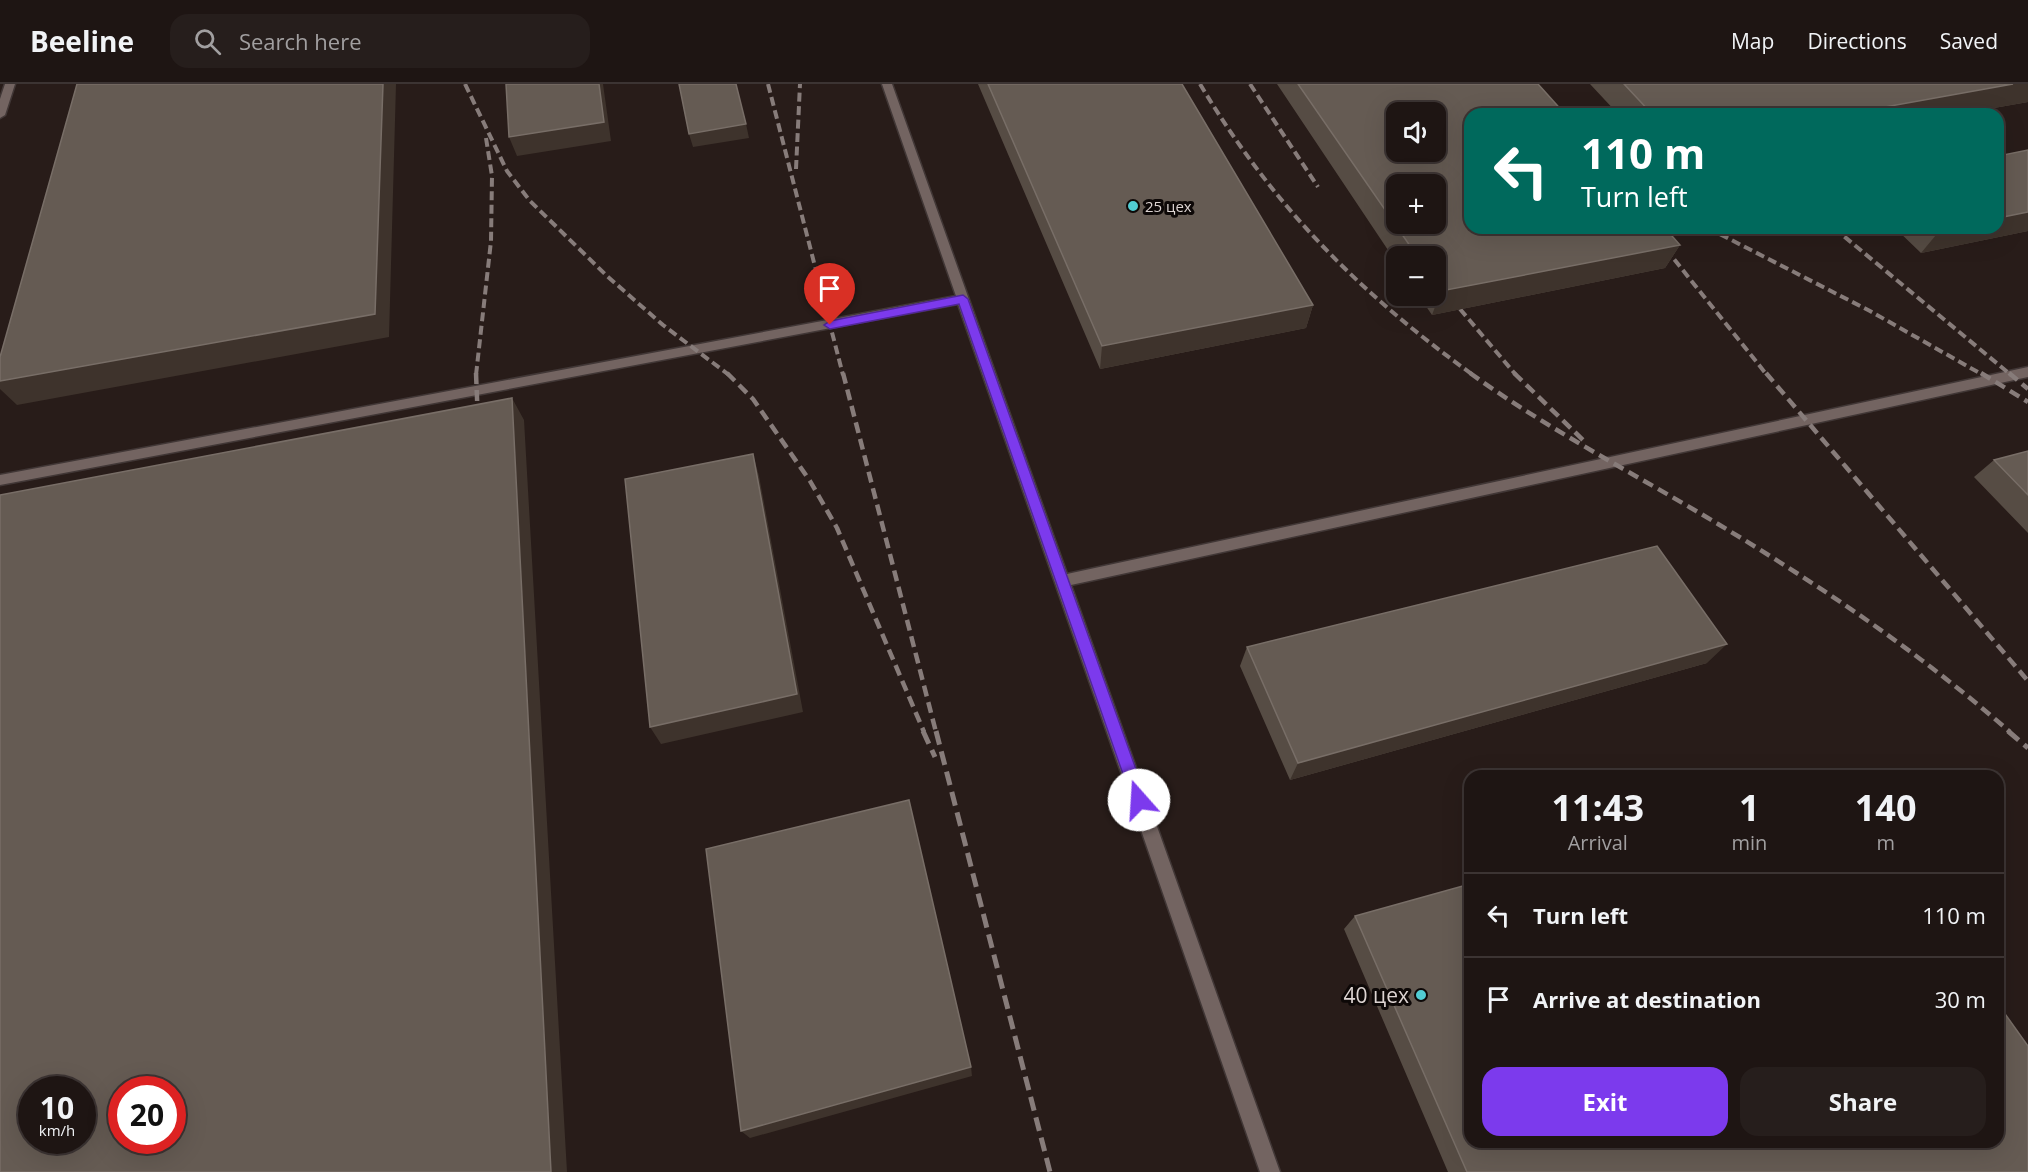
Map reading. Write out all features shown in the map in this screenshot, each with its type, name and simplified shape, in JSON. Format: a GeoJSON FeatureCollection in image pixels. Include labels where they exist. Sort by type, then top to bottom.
{"type":"FeatureCollection","features":[{"type":"Feature","properties":{"kind":"lane"},"geometry":{"type":"LineString","coordinates":[[0,115],[10,84]]}},
{"type":"Feature","properties":{"kind":"lane"},"geometry":{"type":"LineString","coordinates":[[887,84],[1270,1172]]}},
{"type":"Feature","properties":{"kind":"lane"},"geometry":{"type":"LineString","coordinates":[[0,480],[963,299]]}},
{"type":"Feature","properties":{"kind":"lane"},"geometry":{"type":"LineString","coordinates":[[1062,582],[2028,372]]}},
{"type":"Feature","properties":{"kind":"building"},"geometry":{"type":"Polygon","coordinates":[[[77,84],[383,84],[375,314],[0,381],[0,357],[77,84]]]}},
{"type":"Feature","properties":{"kind":"building"},"geometry":{"type":"Polygon","coordinates":[[[506,84],[599,84],[604,122],[509,137],[506,84]]]}},
{"type":"Feature","properties":{"kind":"building"},"geometry":{"type":"Polygon","coordinates":[[[679,84],[736,84],[746,124],[689,134],[679,84]]]}},
{"type":"Feature","properties":{"kind":"building","name":"25 цех"},"geometry":{"type":"Polygon","coordinates":[[[988,84],[1182,84],[1313,305],[1102,346],[988,84]]]}},
{"type":"Feature","properties":{"kind":"building"},"geometry":{"type":"Polygon","coordinates":[[[1298,84],[1538,84],[1560,108],[1464,108],[1464,234],[1670,234],[1680,245],[1446,290],[1446,246],[1410,246],[1402,234],[1446,234],[1446,174],[1386,174],[1386,211],[1298,84]]]}},
{"type":"Feature","properties":{"kind":"building"},"geometry":{"type":"Polygon","coordinates":[[[1624,84],[2013,84],[1879,108],[1646,108],[1624,84]]]}},
{"type":"Feature","properties":{"kind":"building"},"geometry":{"type":"Polygon","coordinates":[[[2028,150],[2028,212],[2004,217],[2004,155],[2028,150]]]}},
{"type":"Feature","properties":{"kind":"building"},"geometry":{"type":"Polygon","coordinates":[[[512,398],[551,1172],[0,1172],[0,495],[512,398]]]}},
{"type":"Feature","properties":{"kind":"building"},"geometry":{"type":"Polygon","coordinates":[[[2028,451],[2028,495],[1994,460],[2028,451]]]}},
{"type":"Feature","properties":{"kind":"building"},"geometry":{"type":"Polygon","coordinates":[[[753,454],[797,694],[650,727],[625,479],[753,454]]]}},
{"type":"Feature","properties":{"kind":"building"},"geometry":{"type":"Polygon","coordinates":[[[1657,546],[1727,644],[1298,763],[1247,647],[1657,546]]]}},
{"type":"Feature","properties":{"kind":"building"},"geometry":{"type":"Polygon","coordinates":[[[909,800],[971,1067],[741,1131],[706,849],[909,800]]]}},
{"type":"Feature","properties":{"kind":"building","name":"40 цех"},"geometry":{"type":"Polygon","coordinates":[[[1464,886],[1464,1148],[2004,1148],[2004,1012],[2028,1046],[2028,1172],[1467,1172],[1355,916],[1464,886]]]}},
{"type":"Feature","properties":{"kind":"railway"},"geometry":{"type":"LineString","coordinates":[[465,84],[507,171],[530,201],[607,276],[663,325],[729,375]]}},
{"type":"Feature","properties":{"kind":"railway"},"geometry":{"type":"LineString","coordinates":[[768,84],[843,375]]}},
{"type":"Feature","properties":{"kind":"railway"},"geometry":{"type":"LineString","coordinates":[[796,169],[800,84]]}},
{"type":"Feature","properties":{"kind":"railway"},"geometry":{"type":"LineString","coordinates":[[1200,84],[1257,169],[1321,244],[1392,312],[1473,375]]}},
{"type":"Feature","properties":{"kind":"railway"},"geometry":{"type":"LineString","coordinates":[[1250,84],[1318,187]]}},
{"type":"Feature","properties":{"kind":"railway"},"geometry":{"type":"LineString","coordinates":[[476,374],[491,241],[492,176],[486,138]]}},
{"type":"Feature","properties":{"kind":"railway"},"geometry":{"type":"LineString","coordinates":[[1654,234],[1767,375]]}},
{"type":"Feature","properties":{"kind":"railway"},"geometry":{"type":"LineString","coordinates":[[1720,234],[1870,311],[1983,375]]}},
{"type":"Feature","properties":{"kind":"railway"},"geometry":{"type":"LineString","coordinates":[[1841,234],[2011,375]]}},
{"type":"Feature","properties":{"kind":"railway"},"geometry":{"type":"LineString","coordinates":[[1460,309],[1516,375]]}},
{"type":"Feature","properties":{"kind":"railway"},"geometry":{"type":"LineString","coordinates":[[843,373],[936,732]]}},
{"type":"Feature","properties":{"kind":"railway"},"geometry":{"type":"LineString","coordinates":[[1470,373],[1530,414],[1718,524],[1832,596],[1941,675],[2010,732]]}},
{"type":"Feature","properties":{"kind":"railway"},"geometry":{"type":"LineString","coordinates":[[1766,373],[2028,681]]}},
{"type":"Feature","properties":{"kind":"railway"},"geometry":{"type":"LineString","coordinates":[[1981,373],[2028,402]]}},
{"type":"Feature","properties":{"kind":"railway"},"geometry":{"type":"LineString","coordinates":[[2009,373],[2028,389]]}},
{"type":"Feature","properties":{"kind":"railway"},"geometry":{"type":"LineString","coordinates":[[476,374],[478,422]]}},
{"type":"Feature","properties":{"kind":"railway"},"geometry":{"type":"LineString","coordinates":[[729,375],[753,399],[810,481],[837,528],[924,732]]}},
{"type":"Feature","properties":{"kind":"railway"},"geometry":{"type":"LineString","coordinates":[[1516,375],[1584,441]]}},
{"type":"Feature","properties":{"kind":"railway"},"geometry":{"type":"LineString","coordinates":[[923,731],[935,757]]}},
{"type":"Feature","properties":{"kind":"railway"},"geometry":{"type":"LineString","coordinates":[[936,731],[1050,1172]]}},
{"type":"Feature","properties":{"kind":"railway"},"geometry":{"type":"LineString","coordinates":[[2008,731],[2028,748]]}},
{"type":"Feature","properties":{"kind":"place","name":"25 цех"},"geometry":{"type":"Point","coordinates":[1133,206]}},
{"type":"Feature","properties":{"kind":"place","name":"40 цех"},"geometry":{"type":"Point","coordinates":[1421,995]}},
{"type":"Feature","properties":{"kind":"route"},"geometry":{"type":"LineString","coordinates":[[830,325],[963,299],[1139,800]]}}]}
